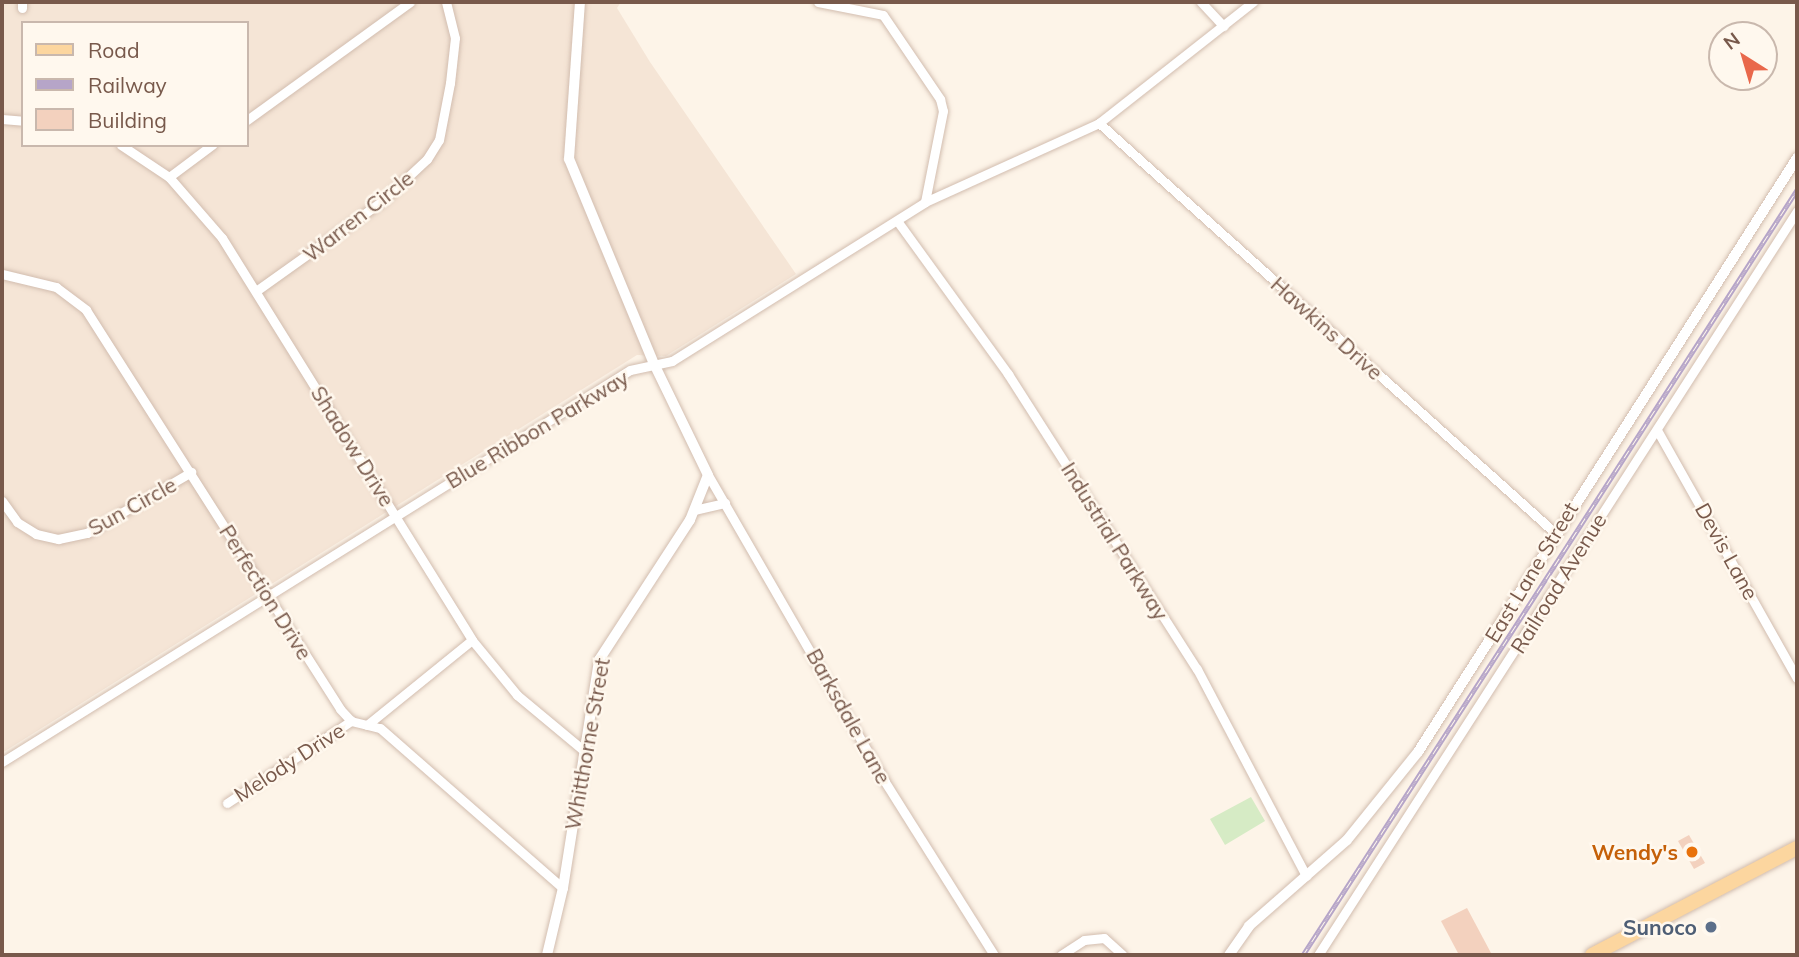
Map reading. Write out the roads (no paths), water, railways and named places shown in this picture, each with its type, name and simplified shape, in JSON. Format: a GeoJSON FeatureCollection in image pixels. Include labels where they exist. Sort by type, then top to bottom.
{"type":"FeatureCollection","features":[{"type":"Feature","properties":{"kind":"main road"},"geometry":{"type":"LineString","coordinates":[[1592,955],[1795,854]]}},
{"type":"Feature","properties":{"kind":"street"},"geometry":{"type":"LineString","coordinates":[[248,119],[410,2]]}},
{"type":"Feature","properties":{"kind":"street","name":"Warren Circle"},"geometry":{"type":"LineString","coordinates":[[256,291],[381,201],[428,159],[439,140],[452,72],[455,38],[446,2]]}},
{"type":"Feature","properties":{"kind":"street"},"geometry":{"type":"LineString","coordinates":[[580,2],[569,159],[654,364],[708,475]]}},
{"type":"Feature","properties":{"kind":"street"},"geometry":{"type":"LineString","coordinates":[[818,2],[883,15],[940,99],[943,111],[925,202]]}},
{"type":"Feature","properties":{"kind":"street"},"geometry":{"type":"LineString","coordinates":[[1201,2],[1223,26]]}},
{"type":"Feature","properties":{"kind":"street","name":"Blue Ribbon Parkway"},"geometry":{"type":"LineString","coordinates":[[2,762],[630,370],[672,361],[898,222],[925,202],[1100,123],[1253,2]]}},
{"type":"Feature","properties":{"kind":"street"},"geometry":{"type":"LineString","coordinates":[[2,119],[21,121]]}},
{"type":"Feature","properties":{"kind":"street","name":"Hawkins Drive"},"geometry":{"type":"LineString","coordinates":[[1100,123],[1554,532]]}},
{"type":"Feature","properties":{"kind":"street","name":"Shadow Drive"},"geometry":{"type":"LineString","coordinates":[[124,147],[169,177],[222,238],[397,515],[472,640],[517,695],[583,750]]}},
{"type":"Feature","properties":{"kind":"street"},"geometry":{"type":"LineString","coordinates":[[169,177],[209,147]]}},
{"type":"Feature","properties":{"kind":"street","name":"East Lane Street"},"geometry":{"type":"LineString","coordinates":[[1229,955],[1249,926],[1306,876],[1384,800],[1418,752],[1554,532],[1797,158]]}},
{"type":"Feature","properties":{"kind":"street","name":"Railroad Avenue"},"geometry":{"type":"LineString","coordinates":[[1318,955],[1797,211]]}},
{"type":"Feature","properties":{"kind":"street","name":"Industrial Parkway"},"geometry":{"type":"LineString","coordinates":[[898,222],[1009,374],[1197,669],[1306,876]]}},
{"type":"Feature","properties":{"kind":"street","name":"Perfection Drive"},"geometry":{"type":"LineString","coordinates":[[2,274],[56,288],[86,310],[351,721]]}},
{"type":"Feature","properties":{"kind":"street","name":"Devis Lane"},"geometry":{"type":"LineString","coordinates":[[1657,431],[1660,428],[1797,678]]}},
{"type":"Feature","properties":{"kind":"street","name":"Sun Circle"},"geometry":{"type":"LineString","coordinates":[[2,501],[27,528],[58,539],[87,533],[191,472]]}},
{"type":"Feature","properties":{"kind":"street","name":"Barksdale Lane"},"geometry":{"type":"LineString","coordinates":[[708,475],[897,804],[994,955]]}},
{"type":"Feature","properties":{"kind":"street","name":"Whitthorne Street"},"geometry":{"type":"LineString","coordinates":[[547,955],[563,888],[583,750],[605,645],[694,510],[708,475]]}},
{"type":"Feature","properties":{"kind":"street"},"geometry":{"type":"LineString","coordinates":[[694,510],[725,503]]}},
{"type":"Feature","properties":{"kind":"street","name":"Melody Drive"},"geometry":{"type":"LineString","coordinates":[[367,724],[472,640]]}},
{"type":"Feature","properties":{"kind":"street"},"geometry":{"type":"LineString","coordinates":[[351,721],[380,728],[563,888]]}},
{"type":"Feature","properties":{"kind":"street","name":"Melody Drive"},"geometry":{"type":"LineString","coordinates":[[227,803],[351,721]]}},
{"type":"Feature","properties":{"kind":"street"},"geometry":{"type":"LineString","coordinates":[[1060,955],[1084,940],[1104,938],[1123,955]]}},
{"type":"Feature","properties":{"kind":"railway"},"geometry":{"type":"LineString","coordinates":[[1303,955],[1797,190]]}},
{"type":"Feature","properties":{"kind":"place","name":"Wendy's"},"geometry":{"type":"Point","coordinates":[1692,852]}},
{"type":"Feature","properties":{"kind":"place","name":"Sunoco"},"geometry":{"type":"Point","coordinates":[1711,927]}}]}
